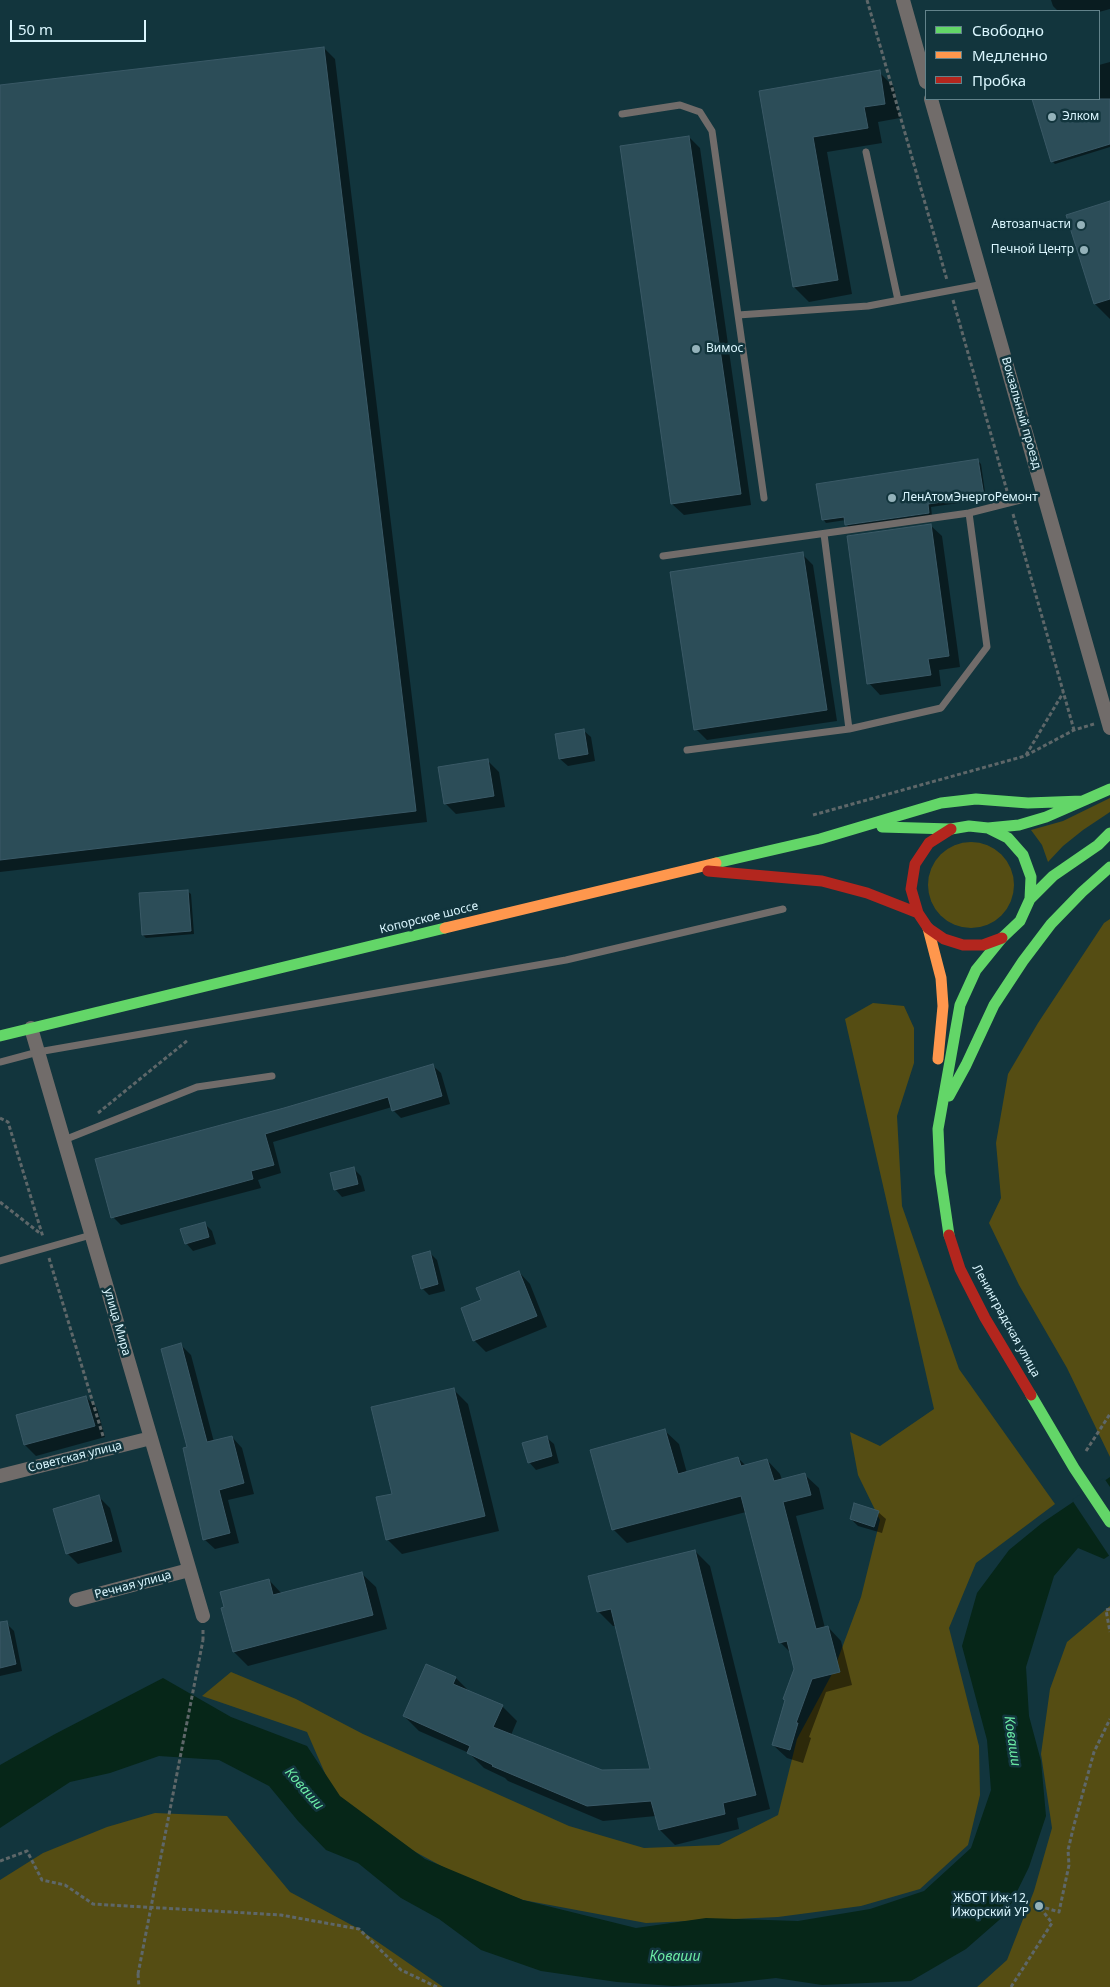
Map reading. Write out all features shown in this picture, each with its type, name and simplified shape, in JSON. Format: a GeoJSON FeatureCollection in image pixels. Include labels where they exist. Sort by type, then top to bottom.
{"type":"FeatureCollection","features":[{"type":"Feature","properties":{"kind":"main road"},"geometry":{"type":"LineString","coordinates":[[865,827],[951,829],[969,826],[988,828],[1019,825],[1046,817],[1110,789]]}},
{"type":"Feature","properties":{"kind":"main road"},"geometry":{"type":"LineString","coordinates":[[865,827],[941,803],[976,799],[1028,803],[1082,801]]}},
{"type":"Feature","properties":{"kind":"main road","name":"Копорское шоссе"},"geometry":{"type":"LineString","coordinates":[[0,1036],[865,827]]}},
{"type":"Feature","properties":{"kind":"main road"},"geometry":{"type":"LineString","coordinates":[[940,1113],[960,1004],[976,970],[1002,938],[1020,922],[1030,899],[1031,876],[1023,855],[1008,838],[988,828]]}},
{"type":"Feature","properties":{"kind":"main road"},"geometry":{"type":"LineString","coordinates":[[940,1113],[936,1074],[943,1006],[941,978],[928,928],[918,913],[911,889],[915,864],[929,842],[951,829]]}},
{"type":"Feature","properties":{"kind":"main road"},"geometry":{"type":"LineString","coordinates":[[1030,899],[1053,876],[1098,845],[1110,834]]}},
{"type":"Feature","properties":{"kind":"main road"},"geometry":{"type":"LineString","coordinates":[[1098,845],[1110,840]]}},
{"type":"Feature","properties":{"kind":"main road"},"geometry":{"type":"LineString","coordinates":[[940,1113],[966,1065],[994,1005],[1023,962],[1051,924],[1110,867]]}},
{"type":"Feature","properties":{"kind":"main road"},"geometry":{"type":"LineString","coordinates":[[689,869],[822,881],[866,893],[918,913]]}},
{"type":"Feature","properties":{"kind":"main road"},"geometry":{"type":"LineString","coordinates":[[928,928],[944,940],[964,945],[983,945],[1002,938]]}},
{"type":"Feature","properties":{"kind":"main road","name":"Ленинградская улица"},"geometry":{"type":"LineString","coordinates":[[940,1113],[940,1173],[950,1239],[960,1269],[985,1318],[1074,1468],[1110,1522]]}},
{"type":"Feature","properties":{"kind":"street"},"geometry":{"type":"LineString","coordinates":[[903,0],[925,78]]}},
{"type":"Feature","properties":{"kind":"street","name":"Вокзальный проезд"},"geometry":{"type":"LineString","coordinates":[[931,100],[1108,724]]}},
{"type":"Feature","properties":{"kind":"street","name":"улица Мира"},"geometry":{"type":"LineString","coordinates":[[31,1028],[202,1616]]}},
{"type":"Feature","properties":{"kind":"street","name":"Советская улица"},"geometry":{"type":"LineString","coordinates":[[1,1472],[151,1438]]}},
{"type":"Feature","properties":{"kind":"street","name":"Речная улица"},"geometry":{"type":"LineString","coordinates":[[76,1600],[189,1570]]}},
{"type":"Feature","properties":{"kind":"lane"},"geometry":{"type":"LineString","coordinates":[[622,114],[680,105],[700,112],[712,131],[764,498]]}},
{"type":"Feature","properties":{"kind":"lane"},"geometry":{"type":"LineString","coordinates":[[866,152],[898,300]]}},
{"type":"Feature","properties":{"kind":"lane"},"geometry":{"type":"LineString","coordinates":[[738,315],[868,306],[984,284]]}},
{"type":"Feature","properties":{"kind":"lane"},"geometry":{"type":"LineString","coordinates":[[663,556],[969,514],[1044,494]]}},
{"type":"Feature","properties":{"kind":"lane"},"geometry":{"type":"LineString","coordinates":[[687,750],[849,729],[941,708],[987,647],[969,514]]}},
{"type":"Feature","properties":{"kind":"lane"},"geometry":{"type":"LineString","coordinates":[[824,534],[849,729]]}},
{"type":"Feature","properties":{"kind":"lane"},"geometry":{"type":"LineString","coordinates":[[0,1062],[38,1052],[566,960],[784,909]]}},
{"type":"Feature","properties":{"kind":"lane"},"geometry":{"type":"LineString","coordinates":[[64,1140],[197,1087],[272,1076]]}},
{"type":"Feature","properties":{"kind":"lane"},"geometry":{"type":"LineString","coordinates":[[0,1261],[91,1235]]}},
{"type":"Feature","properties":{"kind":"path"},"geometry":{"type":"LineString","coordinates":[[867,0],[1074,730]]}},
{"type":"Feature","properties":{"kind":"path"},"geometry":{"type":"LineString","coordinates":[[1026,756],[1063,693]]}},
{"type":"Feature","properties":{"kind":"path"},"geometry":{"type":"LineString","coordinates":[[813,816],[1026,756],[1074,730],[1108,724]]}},
{"type":"Feature","properties":{"kind":"path"},"geometry":{"type":"LineString","coordinates":[[91,1118],[186,1040],[196,1038]]}},
{"type":"Feature","properties":{"kind":"path"},"geometry":{"type":"LineString","coordinates":[[0,1118],[8,1122],[106,1449]]}},
{"type":"Feature","properties":{"kind":"path"},"geometry":{"type":"LineString","coordinates":[[0,1202],[42,1234]]}},
{"type":"Feature","properties":{"kind":"path"},"geometry":{"type":"LineString","coordinates":[[1083,1454],[1110,1414]]}},
{"type":"Feature","properties":{"kind":"path"},"geometry":{"type":"LineString","coordinates":[[1110,1609],[1106,1610],[1110,1632]]}},
{"type":"Feature","properties":{"kind":"path"},"geometry":{"type":"LineString","coordinates":[[139,1987],[138,1974],[203,1640]]}},
{"type":"Feature","properties":{"kind":"path"},"geometry":{"type":"LineString","coordinates":[[1011,1987],[1052,1923],[1039,1906],[1059,1912],[1069,1865],[1068,1850],[1074,1826],[1094,1752],[1110,1719]]}},
{"type":"Feature","properties":{"kind":"path"},"geometry":{"type":"LineString","coordinates":[[0,1861],[27,1851],[42,1880],[65,1885],[93,1904],[281,1915],[358,1929],[401,1970],[437,1987]]}},
{"type":"Feature","properties":{"kind":"shaded area"},"geometry":{"type":"Polygon","coordinates":[[[1110,798],[1110,812],[1063,846],[1048,862],[1042,845],[1031,830],[1063,821],[1110,798]]]}},
{"type":"Feature","properties":{"kind":"shaded area"},"geometry":{"type":"Polygon","coordinates":[[[971,842],[995,849],[1007,861],[1014,885],[1007,909],[995,921],[971,928],[947,921],[935,909],[928,885],[935,861],[947,849],[971,842]]]}},
{"type":"Feature","properties":{"kind":"shaded area"},"geometry":{"type":"Polygon","coordinates":[[[1110,919],[1110,1457],[1067,1368],[1019,1285],[989,1223],[1001,1198],[996,1143],[1008,1074],[1038,1023],[1104,923],[1110,919]]]}},
{"type":"Feature","properties":{"kind":"shaded area"},"geometry":{"type":"Polygon","coordinates":[[[873,1003],[904,1006],[914,1028],[914,1063],[897,1116],[902,1206],[959,1369],[1055,1504],[976,1563],[949,1628],[979,1746],[980,1795],[968,1845],[920,1889],[861,1906],[778,1917],[646,1923],[523,1900],[458,1875],[397,1842],[337,1801],[307,1732],[202,1696],[231,1672],[296,1699],[363,1734],[569,1826],[644,1848],[719,1845],[778,1815],[797,1739],[833,1672],[861,1597],[880,1520],[858,1475],[850,1432],[880,1446],[934,1409],[845,1019],[873,1003]]]}},
{"type":"Feature","properties":{"kind":"shaded area"},"geometry":{"type":"Polygon","coordinates":[[[1110,1606],[1110,1987],[977,1987],[1007,1960],[1034,1891],[1052,1828],[1041,1754],[1050,1689],[1067,1642],[1110,1606]]]}},
{"type":"Feature","properties":{"kind":"shaded area"},"geometry":{"type":"Polygon","coordinates":[[[155,1813],[227,1816],[290,1892],[359,1929],[443,1987],[0,1987],[0,1880],[43,1853],[107,1827],[155,1813]]]}},
{"type":"Feature","properties":{"kind":"water","name":"Коваши"},"geometry":{"type":"Polygon","coordinates":[[[1110,1477],[1110,1555],[1104,1559],[1078,1548],[1054,1576],[1026,1667],[1029,1716],[1041,1761],[1046,1816],[1029,1867],[1006,1914],[966,1949],[911,1981],[822,1985],[776,1978],[731,1983],[673,1986],[617,1982],[541,1971],[481,1950],[439,1919],[401,1898],[358,1863],[326,1850],[298,1821],[269,1786],[219,1760],[159,1756],[110,1773],[70,1782],[0,1828],[0,1765],[163,1678],[231,1717],[307,1746],[340,1796],[425,1859],[523,1900],[636,1928],[706,1918],[798,1921],[870,1909],[924,1891],[971,1848],[991,1790],[987,1740],[962,1646],[977,1593],[1009,1550],[1042,1523],[1110,1477]]]}},
{"type":"Feature","properties":{"kind":"pier"},"geometry":{"type":"Polygon","coordinates":[[[1104,1478],[1110,1487],[1110,1557],[1072,1500],[1104,1478]]]}},
{"type":"Feature","properties":{"kind":"building"},"geometry":{"type":"Polygon","coordinates":[[[324,47],[416,811],[0,860],[0,85],[324,47]]]}},
{"type":"Feature","properties":{"kind":"building"},"geometry":{"type":"Polygon","coordinates":[[[880,70],[885,104],[864,107],[868,128],[813,137],[838,280],[793,287],[759,91],[880,70]]]}},
{"type":"Feature","properties":{"kind":"building"},"geometry":{"type":"Polygon","coordinates":[[[1110,99],[1110,144],[1051,162],[1032,100],[1110,99]]]}},
{"type":"Feature","properties":{"kind":"building"},"geometry":{"type":"Polygon","coordinates":[[[689,136],[741,494],[671,504],[620,146],[689,136]]]}},
{"type":"Feature","properties":{"kind":"building"},"geometry":{"type":"Polygon","coordinates":[[[1110,201],[1110,299],[1094,304],[1066,215],[1110,201]]]}},
{"type":"Feature","properties":{"kind":"building"},"geometry":{"type":"Polygon","coordinates":[[[978,459],[984,496],[928,504],[929,513],[845,525],[844,517],[822,520],[816,484],[978,459]]]}},
{"type":"Feature","properties":{"kind":"building"},"geometry":{"type":"Polygon","coordinates":[[[931,524],[949,656],[928,659],[931,675],[867,684],[847,536],[931,524]]]}},
{"type":"Feature","properties":{"kind":"building"},"geometry":{"type":"Polygon","coordinates":[[[803,552],[827,710],[694,730],[670,572],[803,552]]]}},
{"type":"Feature","properties":{"kind":"building"},"geometry":{"type":"Polygon","coordinates":[[[584,729],[588,754],[559,759],[555,734],[584,729]]]}},
{"type":"Feature","properties":{"kind":"building"},"geometry":{"type":"Polygon","coordinates":[[[488,759],[494,796],[444,804],[438,767],[488,759]]]}},
{"type":"Feature","properties":{"kind":"building"},"geometry":{"type":"Polygon","coordinates":[[[188,890],[191,931],[142,935],[139,893],[188,890]]]}},
{"type":"Feature","properties":{"kind":"building"},"geometry":{"type":"Polygon","coordinates":[[[433,1064],[442,1096],[392,1111],[388,1097],[265,1134],[274,1165],[251,1171],[253,1179],[111,1218],[95,1159],[284,1108],[433,1064]]]}},
{"type":"Feature","properties":{"kind":"building"},"geometry":{"type":"Polygon","coordinates":[[[354,1167],[358,1184],[334,1190],[330,1173],[354,1167]]]}},
{"type":"Feature","properties":{"kind":"building"},"geometry":{"type":"Polygon","coordinates":[[[205,1222],[209,1237],[185,1244],[180,1229],[205,1222]]]}},
{"type":"Feature","properties":{"kind":"building"},"geometry":{"type":"Polygon","coordinates":[[[430,1251],[438,1284],[421,1289],[412,1256],[430,1251]]]}},
{"type":"Feature","properties":{"kind":"building"},"geometry":{"type":"Polygon","coordinates":[[[519,1271],[537,1316],[473,1341],[461,1308],[481,1300],[476,1288],[519,1271]]]}},
{"type":"Feature","properties":{"kind":"building"},"geometry":{"type":"Polygon","coordinates":[[[181,1343],[207,1442],[232,1436],[244,1483],[219,1490],[230,1533],[203,1540],[183,1448],[187,1447],[161,1349],[181,1343]]]}},
{"type":"Feature","properties":{"kind":"building"},"geometry":{"type":"Polygon","coordinates":[[[454,1388],[485,1516],[386,1540],[376,1497],[392,1494],[371,1407],[454,1388]]]}},
{"type":"Feature","properties":{"kind":"building"},"geometry":{"type":"Polygon","coordinates":[[[86,1396],[95,1426],[24,1445],[16,1415],[86,1396]]]}},
{"type":"Feature","properties":{"kind":"building"},"geometry":{"type":"Polygon","coordinates":[[[665,1429],[678,1474],[738,1457],[741,1466],[767,1459],[774,1481],[805,1473],[811,1495],[783,1502],[816,1629],[828,1626],[840,1672],[812,1679],[796,1723],[798,1723],[790,1750],[772,1745],[785,1700],[783,1699],[794,1669],[787,1641],[779,1643],[741,1496],[612,1530],[590,1450],[665,1429]]]}},
{"type":"Feature","properties":{"kind":"building"},"geometry":{"type":"Polygon","coordinates":[[[547,1436],[552,1456],[528,1463],[522,1443],[547,1436]]]}},
{"type":"Feature","properties":{"kind":"building"},"geometry":{"type":"Polygon","coordinates":[[[99,1495],[112,1541],[66,1554],[53,1509],[99,1495]]]}},
{"type":"Feature","properties":{"kind":"building"},"geometry":{"type":"Polygon","coordinates":[[[854,1503],[879,1511],[874,1527],[850,1519],[854,1503]]]}},
{"type":"Feature","properties":{"kind":"building"},"geometry":{"type":"Polygon","coordinates":[[[695,1550],[756,1795],[723,1803],[725,1814],[659,1830],[651,1801],[587,1806],[492,1766],[467,1753],[470,1746],[403,1716],[426,1664],[456,1677],[453,1684],[503,1705],[493,1727],[602,1770],[650,1769],[611,1609],[597,1612],[588,1576],[695,1550]]]}},
{"type":"Feature","properties":{"kind":"building"},"geometry":{"type":"Polygon","coordinates":[[[362,1572],[373,1615],[233,1652],[221,1608],[224,1607],[220,1592],[269,1579],[273,1595],[362,1572]]]}},
{"type":"Feature","properties":{"kind":"building"},"geometry":{"type":"Polygon","coordinates":[[[7,1621],[16,1664],[0,1668],[0,1622],[7,1621]]]}},
{"type":"Feature","properties":{"kind":"traffic: fast"},"geometry":{"type":"LineString","coordinates":[[882,827],[951,829],[969,826],[988,828],[1019,825],[1046,817],[1110,789]]}},
{"type":"Feature","properties":{"kind":"traffic: fast"},"geometry":{"type":"LineString","coordinates":[[716,863],[820,839],[941,803],[976,799],[1028,803],[1082,801]]}},
{"type":"Feature","properties":{"kind":"traffic: fast"},"geometry":{"type":"LineString","coordinates":[[988,828],[1008,838],[1023,855],[1031,877],[1030,899]]}},
{"type":"Feature","properties":{"kind":"traffic: fast"},"geometry":{"type":"LineString","coordinates":[[949,1235],[940,1173],[938,1129],[960,1005],[976,970],[1002,938],[1020,921],[1030,899],[1053,876],[1098,845],[1110,833]]}},
{"type":"Feature","properties":{"kind":"traffic: fast"},"geometry":{"type":"LineString","coordinates":[[949,1096],[994,1005],[1023,961],[1051,924],[1110,867]]}},
{"type":"Feature","properties":{"kind":"traffic: fast"},"geometry":{"type":"LineString","coordinates":[[0,1036],[445,928]]}},
{"type":"Feature","properties":{"kind":"traffic: fast"},"geometry":{"type":"LineString","coordinates":[[1031,1395],[1074,1468],[1110,1522]]}},
{"type":"Feature","properties":{"kind":"traffic: slow"},"geometry":{"type":"LineString","coordinates":[[445,928],[716,863]]}},
{"type":"Feature","properties":{"kind":"traffic: slow"},"geometry":{"type":"LineString","coordinates":[[928,928],[941,978],[943,1006],[938,1059]]}},
{"type":"Feature","properties":{"kind":"traffic: jam"},"geometry":{"type":"LineString","coordinates":[[951,829],[929,843],[915,864],[911,889],[918,913],[928,928],[944,939],[963,945],[983,945],[1002,938]]}},
{"type":"Feature","properties":{"kind":"traffic: jam"},"geometry":{"type":"LineString","coordinates":[[708,871],[822,881],[867,893],[918,913]]}},
{"type":"Feature","properties":{"kind":"traffic: jam"},"geometry":{"type":"LineString","coordinates":[[949,1235],[960,1269],[985,1318],[1031,1395]]}},
{"type":"Feature","properties":{"kind":"place","name":"Элком"},"geometry":{"type":"Point","coordinates":[1052,117]}},
{"type":"Feature","properties":{"kind":"place","name":"Автозапчасти"},"geometry":{"type":"Point","coordinates":[1081,225]}},
{"type":"Feature","properties":{"kind":"place","name":"Печной Центр"},"geometry":{"type":"Point","coordinates":[1084,250]}},
{"type":"Feature","properties":{"kind":"place","name":"Вимос"},"geometry":{"type":"Point","coordinates":[696,349]}},
{"type":"Feature","properties":{"kind":"place","name":"ЛенАтомЭнергоРемонт"},"geometry":{"type":"Point","coordinates":[892,498]}},
{"type":"Feature","properties":{"kind":"place","name":"ЖБОТ Иж-12, Ижорский УР"},"geometry":{"type":"Point","coordinates":[1039,1906]}}]}
